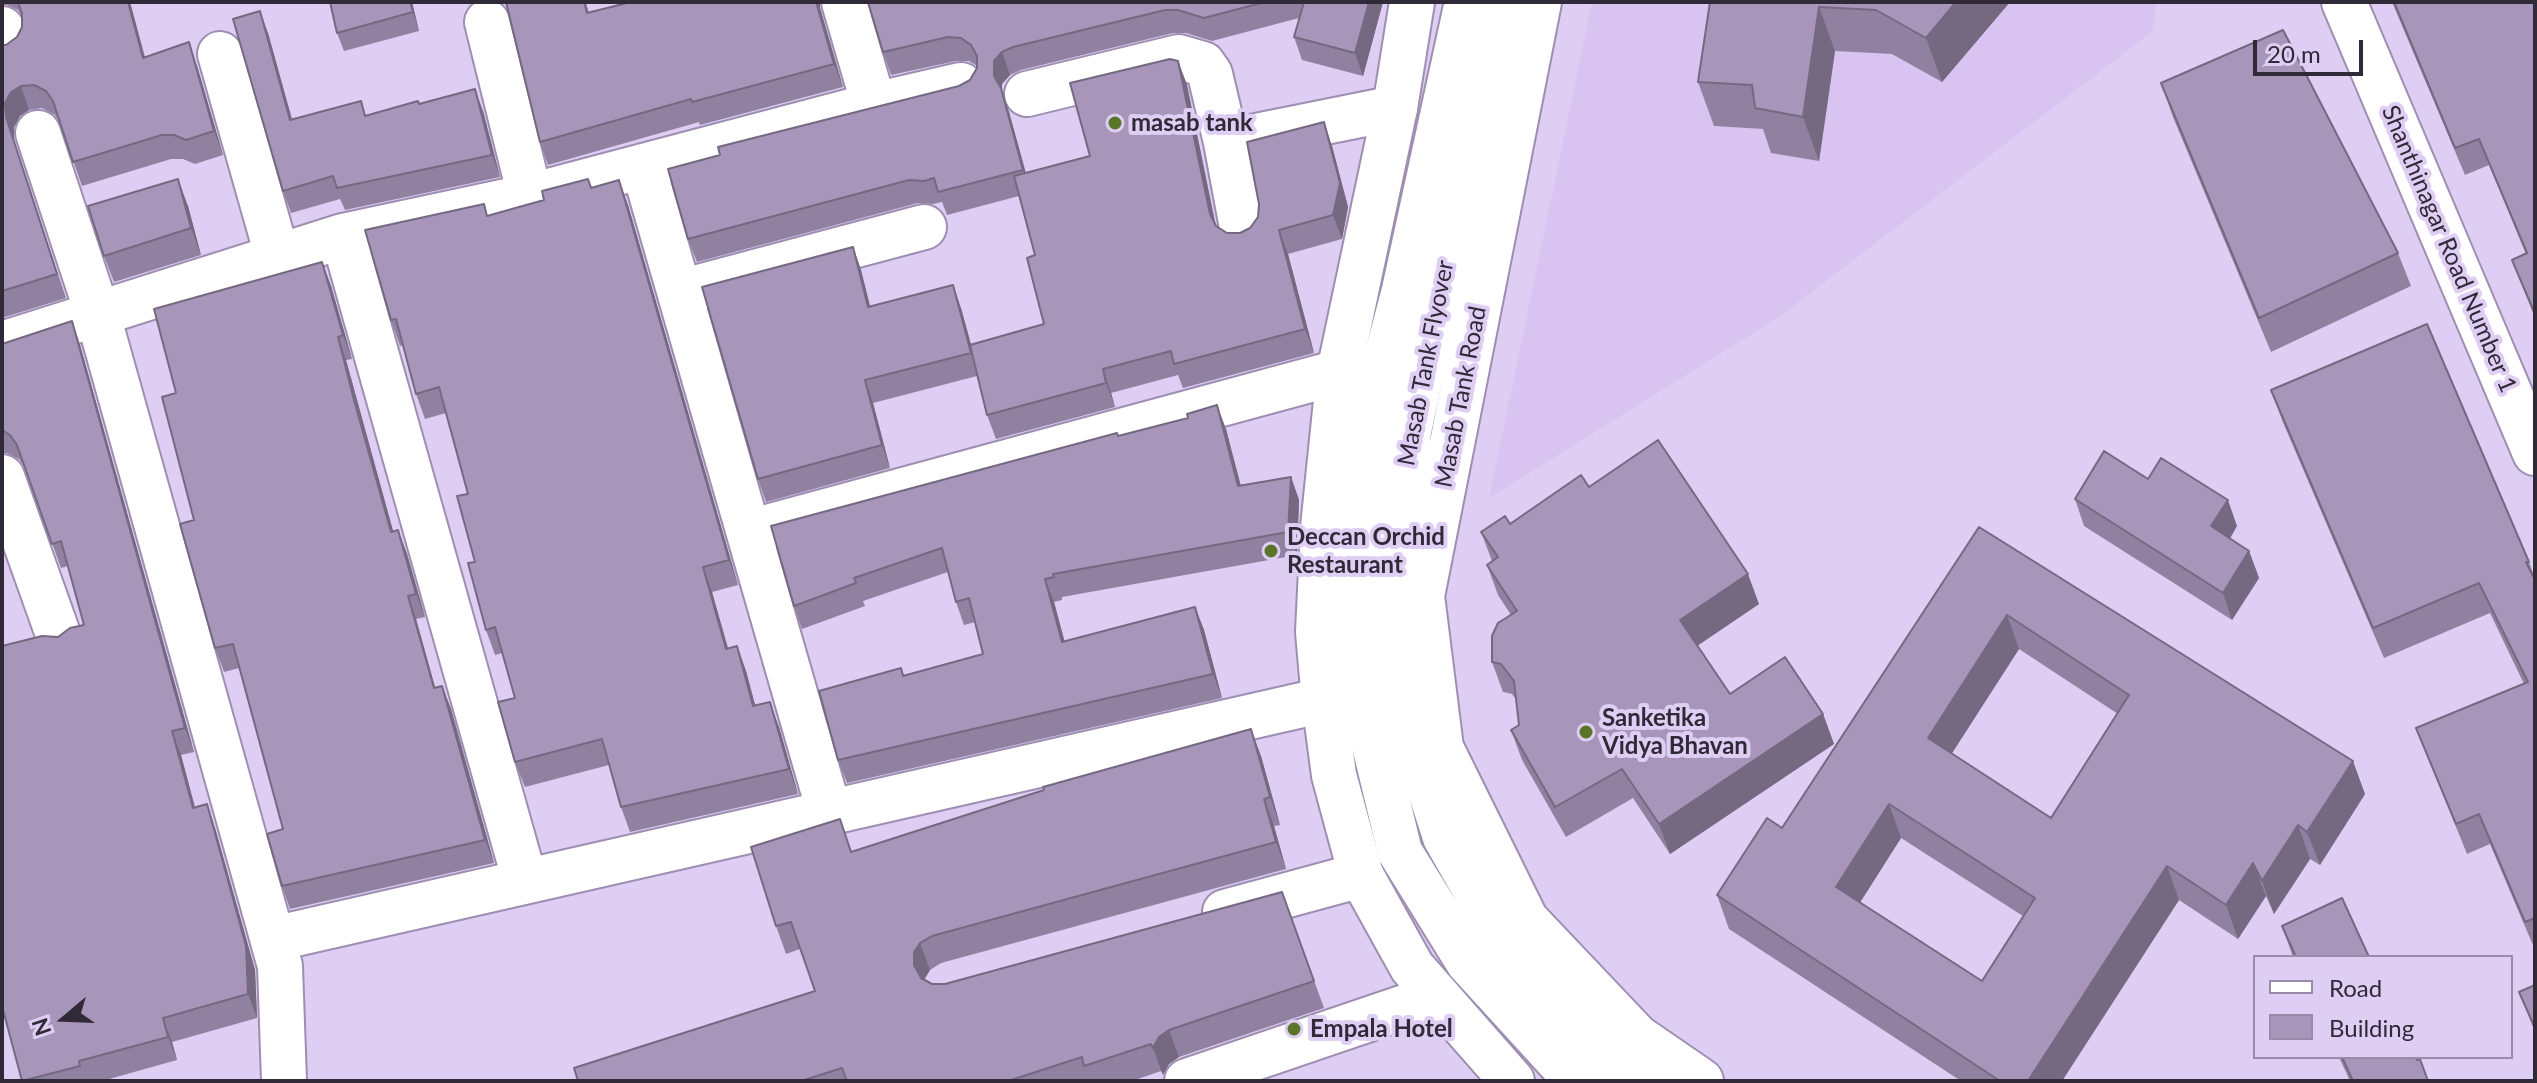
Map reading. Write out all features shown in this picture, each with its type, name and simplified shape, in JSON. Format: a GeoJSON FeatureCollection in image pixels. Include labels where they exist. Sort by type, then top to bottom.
{"type":"FeatureCollection","features":[{"type":"Feature","properties":{"kind":"main road"},"geometry":{"type":"LineString","coordinates":[[844,2],[874,105]]}},
{"type":"Feature","properties":{"kind":"main road"},"geometry":{"type":"LineString","coordinates":[[1412,2],[1395,108],[1339,372],[1318,632],[1324,700],[1334,775],[1361,875],[1412,967],[1512,1081]]}},
{"type":"Feature","properties":{"kind":"main road","name":"Masab Tank Flyover"},"geometry":{"type":"LineString","coordinates":[[1467,2],[1404,290],[1367,431],[1356,604],[1368,720],[1400,852],[1468,962],[1563,1066],[1584,1081]]}},
{"type":"Feature","properties":{"kind":"main road","name":"Masab Tank Flyover"},"geometry":{"type":"LineString","coordinates":[[1502,2],[1409,431],[1392,610],[1408,722],[1445,837],[1510,951],[1600,1049],[1641,1081]]}},
{"type":"Feature","properties":{"kind":"main road","name":"Masab Tank Road"},"geometry":{"type":"LineString","coordinates":[[1539,2],[1422,596],[1441,748],[1526,920],[1637,1037],[1701,1081]]}},
{"type":"Feature","properties":{"kind":"main road","name":"Shanthinagar Road Number 1"},"geometry":{"type":"LineString","coordinates":[[2344,2],[2535,453]]}},
{"type":"Feature","properties":{"kind":"main road"},"geometry":{"type":"LineString","coordinates":[[487,22],[530,196]]}},
{"type":"Feature","properties":{"kind":"main road"},"geometry":{"type":"LineString","coordinates":[[220,54],[277,255]]}},
{"type":"Feature","properties":{"kind":"main road"},"geometry":{"type":"LineString","coordinates":[[1027,94],[1179,57],[1203,64],[1210,74],[1243,233]]}},
{"type":"Feature","properties":{"kind":"main road"},"geometry":{"type":"LineString","coordinates":[[2,344],[343,236],[530,196],[961,85]]}},
{"type":"Feature","properties":{"kind":"main road"},"geometry":{"type":"LineString","coordinates":[[1226,142],[1395,108]]}},
{"type":"Feature","properties":{"kind":"main road"},"geometry":{"type":"LineString","coordinates":[[38,133],[97,312],[273,939],[280,966],[284,1081]]}},
{"type":"Feature","properties":{"kind":"main road"},"geometry":{"type":"LineString","coordinates":[[643,166],[829,811]]}},
{"type":"Feature","properties":{"kind":"main road"},"geometry":{"type":"LineString","coordinates":[[67,216],[109,204]]}},
{"type":"Feature","properties":{"kind":"main road"},"geometry":{"type":"LineString","coordinates":[[680,292],[924,227]]}},
{"type":"Feature","properties":{"kind":"main road"},"geometry":{"type":"LineString","coordinates":[[343,236],[525,881]]}},
{"type":"Feature","properties":{"kind":"main road"},"geometry":{"type":"LineString","coordinates":[[749,532],[1339,372]]}},
{"type":"Feature","properties":{"kind":"main road"},"geometry":{"type":"LineString","coordinates":[[2,477],[59,637]]}},
{"type":"Feature","properties":{"kind":"main road"},"geometry":{"type":"LineString","coordinates":[[273,939],[1324,700]]}},
{"type":"Feature","properties":{"kind":"main road"},"geometry":{"type":"LineString","coordinates":[[1180,924],[1361,875]]}},
{"type":"Feature","properties":{"kind":"main road"},"geometry":{"type":"LineString","coordinates":[[1187,1081],[1437,996]]}},
{"type":"Feature","properties":{"kind":"shaded area"},"geometry":{"type":"Polygon","coordinates":[[[1592,2],[2157,2],[2152,32],[1779,317],[1489,498],[1592,2]]]}},
{"type":"Feature","properties":{"kind":"building"},"geometry":{"type":"Polygon","coordinates":[[[18,2],[128,2],[143,58],[189,42],[214,131],[186,140],[174,135],[162,135],[73,162],[53,101],[46,91],[34,85],[21,86],[11,92],[5,103],[6,117],[57,274],[2,291],[2,45],[17,37],[22,27],[18,2]]]}},
{"type":"Feature","properties":{"kind":"building"},"geometry":{"type":"Polygon","coordinates":[[[330,2],[410,2],[413,12],[337,33],[330,2]]]}},
{"type":"Feature","properties":{"kind":"building"},"geometry":{"type":"Polygon","coordinates":[[[506,2],[584,2],[587,13],[631,2],[816,2],[834,64],[692,102],[691,99],[540,142],[506,2]]]}},
{"type":"Feature","properties":{"kind":"building"},"geometry":{"type":"Polygon","coordinates":[[[868,2],[1265,2],[1204,18],[1178,10],[1165,10],[1002,52],[994,61],[994,76],[1001,88],[1023,170],[938,192],[934,178],[909,180],[688,239],[668,169],[720,155],[718,147],[959,86],[970,80],[977,68],[977,56],[971,45],[961,38],[948,37],[883,52],[868,2]]]}},
{"type":"Feature","properties":{"kind":"building"},"geometry":{"type":"Polygon","coordinates":[[[1304,2],[1369,2],[1355,53],[1294,37],[1304,2]]]}},
{"type":"Feature","properties":{"kind":"building"},"geometry":{"type":"Polygon","coordinates":[[[1710,2],[1956,2],[1926,38],[1876,10],[1819,7],[1803,117],[1755,108],[1752,85],[1698,82],[1710,2]]]}},
{"type":"Feature","properties":{"kind":"building"},"geometry":{"type":"Polygon","coordinates":[[[2394,2],[2535,2],[2535,314],[2512,260],[2527,253],[2479,139],[2455,148],[2394,2]]]}},
{"type":"Feature","properties":{"kind":"building"},"geometry":{"type":"Polygon","coordinates":[[[260,11],[290,120],[361,101],[365,116],[475,89],[492,155],[337,188],[333,176],[283,191],[233,19],[260,11]]]}},
{"type":"Feature","properties":{"kind":"building"},"geometry":{"type":"Polygon","coordinates":[[[2283,30],[2398,253],[2259,318],[2161,83],[2283,30]]]}},
{"type":"Feature","properties":{"kind":"building"},"geometry":{"type":"Polygon","coordinates":[[[1170,59],[1178,61],[1210,214],[1216,226],[1227,233],[1240,233],[1250,228],[1258,217],[1259,204],[1247,142],[1324,122],[1340,183],[1333,215],[1279,230],[1305,329],[1174,364],[1171,351],[1103,369],[1106,383],[987,415],[970,345],[1044,324],[1027,258],[1035,255],[1014,176],[1090,156],[1070,83],[1170,59]]]}},
{"type":"Feature","properties":{"kind":"building"},"geometry":{"type":"Polygon","coordinates":[[[178,179],[191,228],[104,256],[88,206],[178,179]]]}},
{"type":"Feature","properties":{"kind":"building"},"geometry":{"type":"Polygon","coordinates":[[[588,179],[591,188],[619,180],[729,560],[703,567],[726,649],[737,646],[753,706],[770,702],[789,769],[621,807],[602,739],[515,762],[498,702],[515,698],[495,627],[486,630],[468,563],[475,562],[457,496],[468,494],[439,387],[416,394],[396,319],[391,320],[365,230],[484,204],[487,216],[544,200],[542,191],[588,179]]]}},
{"type":"Feature","properties":{"kind":"building"},"geometry":{"type":"Polygon","coordinates":[[[853,247],[868,307],[953,285],[971,353],[865,380],[882,445],[758,479],[702,287],[853,247]]]}},
{"type":"Feature","properties":{"kind":"building"},"geometry":{"type":"Polygon","coordinates":[[[322,262],[343,335],[338,337],[354,400],[391,532],[398,530],[416,594],[408,596],[434,688],[442,686],[485,840],[282,886],[267,834],[283,829],[233,644],[215,648],[180,524],[194,520],[162,397],[176,393],[154,309],[322,262]]]}},
{"type":"Feature","properties":{"kind":"building"},"geometry":{"type":"Polygon","coordinates":[[[72,321],[185,728],[172,731],[193,808],[207,804],[246,946],[248,994],[163,1018],[168,1037],[79,1061],[80,1066],[22,1081],[2,1006],[2,646],[42,636],[58,637],[70,628],[84,625],[61,541],[52,544],[17,445],[2,430],[2,344],[72,321]]]}},
{"type":"Feature","properties":{"kind":"building"},"geometry":{"type":"Polygon","coordinates":[[[2427,324],[2535,580],[2535,918],[2525,922],[2479,814],[2456,824],[2416,728],[2528,682],[2479,583],[2373,628],[2271,390],[2427,324]]]}},
{"type":"Feature","properties":{"kind":"building"},"geometry":{"type":"Polygon","coordinates":[[[1217,405],[1238,486],[1291,477],[1288,532],[1053,574],[1054,577],[1045,579],[1062,642],[1195,607],[1213,674],[838,760],[819,691],[901,668],[903,676],[983,654],[969,598],[956,602],[942,548],[854,578],[856,583],[794,606],[771,526],[1117,433],[1118,436],[1188,418],[1187,414],[1217,405]]]}},
{"type":"Feature","properties":{"kind":"building"},"geometry":{"type":"Polygon","coordinates":[[[1658,440],[1748,574],[1680,620],[1730,694],[1785,657],[1823,714],[1659,824],[1622,769],[1555,807],[1511,730],[1519,725],[1514,681],[1501,664],[1492,662],[1492,636],[1498,623],[1517,611],[1487,565],[1498,557],[1481,532],[1505,516],[1510,524],[1581,475],[1589,487],[1658,440]]]}},
{"type":"Feature","properties":{"kind":"building"},"geometry":{"type":"Polygon","coordinates":[[[2104,451],[2148,479],[2161,458],[2228,500],[2211,526],[2249,551],[2223,593],[2075,499],[2104,451]]]}},
{"type":"Feature","properties":{"kind":"building"},"geometry":{"type":"Polygon","coordinates":[[[1979,527],[2353,761],[2307,832],[2298,825],[2262,881],[2253,863],[2226,905],[2167,866],[2028,1081],[2000,1081],[1717,895],[1767,818],[1782,828],[1979,527]],[[2007,615],[1928,738],[2051,818],[2129,695],[2007,615]],[[1889,804],[1836,887],[1982,981],[2035,898],[1889,804]]]}},
{"type":"Feature","properties":{"kind":"building"},"geometry":{"type":"Polygon","coordinates":[[[1251,729],[1270,797],[1264,799],[1276,842],[932,936],[920,943],[914,952],[914,965],[921,978],[932,984],[945,984],[1282,892],[1314,981],[1169,1030],[1159,1037],[1153,1048],[1151,1044],[1084,1066],[1082,1057],[1008,1081],[847,1081],[842,1068],[801,1081],[578,1081],[574,1068],[815,991],[791,922],[776,926],[751,847],[840,819],[851,852],[1044,790],[1043,787],[1251,729]]]}},
{"type":"Feature","properties":{"kind":"building"},"geometry":{"type":"Polygon","coordinates":[[[2342,898],[2368,955],[2295,955],[2282,926],[2342,898]]]}},
{"type":"Feature","properties":{"kind":"building"},"geometry":{"type":"Polygon","coordinates":[[[2535,985],[2535,1028],[2519,992],[2535,985]]]}},
{"type":"Feature","properties":{"kind":"building"},"geometry":{"type":"Polygon","coordinates":[[[2343,1059],[2420,1059],[2428,1081],[2353,1081],[2343,1059]]]}},
{"type":"Feature","properties":{"kind":"place","name":"masab tank"},"geometry":{"type":"Point","coordinates":[1115,123]}},
{"type":"Feature","properties":{"kind":"place","name":"Deccan Orchid Restaurant"},"geometry":{"type":"Point","coordinates":[1271,551]}},
{"type":"Feature","properties":{"kind":"place","name":"Sanketika Vidya Bhavan"},"geometry":{"type":"Point","coordinates":[1586,732]}},
{"type":"Feature","properties":{"kind":"place","name":"Empala Hotel"},"geometry":{"type":"Point","coordinates":[1294,1029]}}]}
